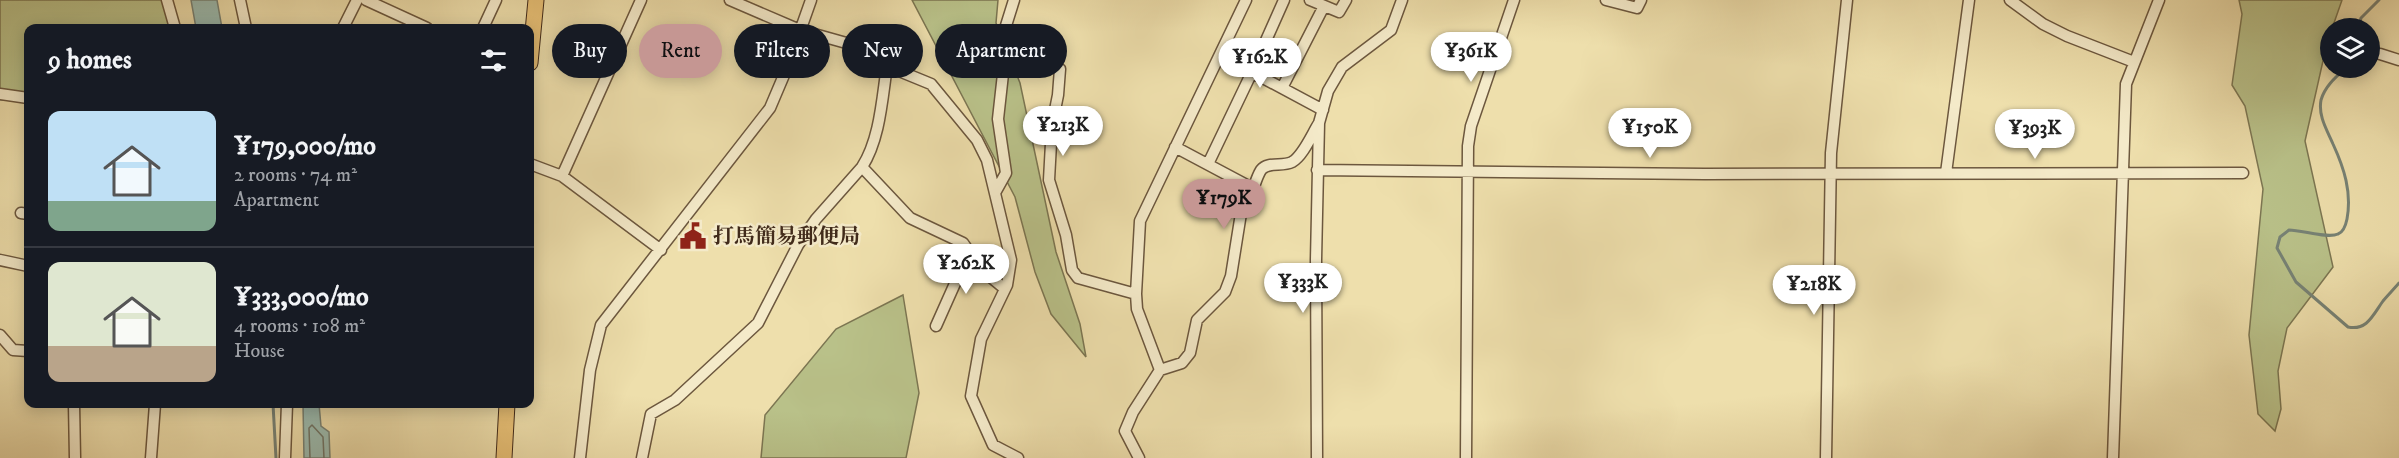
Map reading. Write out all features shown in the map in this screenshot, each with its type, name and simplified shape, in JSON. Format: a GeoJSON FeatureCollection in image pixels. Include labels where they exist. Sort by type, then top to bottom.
{"type":"FeatureCollection","features":[{"type":"Feature","properties":{"kind":"highway"},"geometry":{"type":"LineString","coordinates":[[534,24],[536,0]]}},
{"type":"Feature","properties":{"kind":"highway"},"geometry":{"type":"LineString","coordinates":[[504,458],[507,408]]}},
{"type":"Feature","properties":{"kind":"street"},"geometry":{"type":"LineString","coordinates":[[167,0],[174,24]]}},
{"type":"Feature","properties":{"kind":"street"},"geometry":{"type":"LineString","coordinates":[[240,0],[245,24]]}},
{"type":"Feature","properties":{"kind":"street"},"geometry":{"type":"LineString","coordinates":[[345,24],[357,0]]}},
{"type":"Feature","properties":{"kind":"street"},"geometry":{"type":"LineString","coordinates":[[366,0],[418,24]]}},
{"type":"Feature","properties":{"kind":"street"},"geometry":{"type":"LineString","coordinates":[[485,24],[496,0]]}},
{"type":"Feature","properties":{"kind":"street"},"geometry":{"type":"LineString","coordinates":[[562,176],[641,0]]}},
{"type":"Feature","properties":{"kind":"street"},"geometry":{"type":"LineString","coordinates":[[730,0],[786,24]]}},
{"type":"Feature","properties":{"kind":"street"},"geometry":{"type":"LineString","coordinates":[[802,24],[811,0]]}},
{"type":"Feature","properties":{"kind":"street"},"geometry":{"type":"LineString","coordinates":[[1006,24],[1014,0]]}},
{"type":"Feature","properties":{"kind":"street"},"geometry":{"type":"LineString","coordinates":[[1160,370],[1137,309],[1140,221],[1246,0]]}},
{"type":"Feature","properties":{"kind":"street"},"geometry":{"type":"LineString","coordinates":[[1208,164],[1284,0]]}},
{"type":"Feature","properties":{"kind":"street"},"geometry":{"type":"LineString","coordinates":[[1310,0],[1339,12],[1346,0]]}},
{"type":"Feature","properties":{"kind":"street"},"geometry":{"type":"LineString","coordinates":[[1317,458],[1319,123],[1328,91],[1337,74],[1342,67],[1391,30],[1402,0]]}},
{"type":"Feature","properties":{"kind":"street"},"geometry":{"type":"LineString","coordinates":[[1466,458],[1468,146],[1471,126],[1515,0]]}},
{"type":"Feature","properties":{"kind":"street"},"geometry":{"type":"LineString","coordinates":[[1606,0],[1637,8],[1641,0]]}},
{"type":"Feature","properties":{"kind":"street"},"geometry":{"type":"LineString","coordinates":[[1826,458],[1831,174],[1847,0]]}},
{"type":"Feature","properties":{"kind":"street"},"geometry":{"type":"LineString","coordinates":[[1946,173],[1969,0]]}},
{"type":"Feature","properties":{"kind":"street"},"geometry":{"type":"LineString","coordinates":[[2010,0],[2043,24],[2134,63]]}},
{"type":"Feature","properties":{"kind":"street"},"geometry":{"type":"LineString","coordinates":[[2113,458],[2126,84],[2159,0]]}},
{"type":"Feature","properties":{"kind":"street"},"geometry":{"type":"LineString","coordinates":[[1282,88],[1324,6]]}},
{"type":"Feature","properties":{"kind":"street"},"geometry":{"type":"LineString","coordinates":[[2380,54],[2399,60]]}},
{"type":"Feature","properties":{"kind":"street"},"geometry":{"type":"LineString","coordinates":[[1220,55],[1323,110]]}},
{"type":"Feature","properties":{"kind":"street"},"geometry":{"type":"LineString","coordinates":[[580,458],[590,370],[601,325],[770,108],[783,78]]}},
{"type":"Feature","properties":{"kind":"street"},"geometry":{"type":"LineString","coordinates":[[642,458],[651,414],[675,400],[758,323],[798,245],[816,219],[868,159],[879,119],[885,78]]}},
{"type":"Feature","properties":{"kind":"street"},"geometry":{"type":"LineString","coordinates":[[916,78],[931,84],[977,140],[987,160],[996,191],[1011,260],[1011,270],[1005,289],[981,339],[971,396],[993,445],[1018,458]]}},
{"type":"Feature","properties":{"kind":"street"},"geometry":{"type":"LineString","coordinates":[[996,191],[1006,173],[998,119],[1003,78]]}},
{"type":"Feature","properties":{"kind":"street"},"geometry":{"type":"LineString","coordinates":[[1059,78],[1052,125],[1049,180],[1066,235],[1072,270],[1078,278],[1136,294]]}},
{"type":"Feature","properties":{"kind":"street"},"geometry":{"type":"LineString","coordinates":[[0,94],[24,97]]}},
{"type":"Feature","properties":{"kind":"street"},"geometry":{"type":"LineString","coordinates":[[1139,458],[1125,431],[1132,412],[1160,370],[1182,363],[1190,352],[1197,320],[1225,292],[1231,276],[1242,207],[1250,201],[1262,169],[1269,164],[1282,165],[1294,161],[1319,123]]}},
{"type":"Feature","properties":{"kind":"street"},"geometry":{"type":"LineString","coordinates":[[1175,147],[1254,189]]}},
{"type":"Feature","properties":{"kind":"street"},"geometry":{"type":"LineString","coordinates":[[534,166],[562,176],[661,250]]}},
{"type":"Feature","properties":{"kind":"street"},"geometry":{"type":"LineString","coordinates":[[862,167],[910,218],[963,243],[982,270],[1005,289]]}},
{"type":"Feature","properties":{"kind":"street"},"geometry":{"type":"LineString","coordinates":[[1317,170],[2123,175],[2243,173]]}},
{"type":"Feature","properties":{"kind":"street"},"geometry":{"type":"LineString","coordinates":[[936,326],[969,252]]}},
{"type":"Feature","properties":{"kind":"street"},"geometry":{"type":"LineString","coordinates":[[0,260],[24,265]]}},
{"type":"Feature","properties":{"kind":"street"},"geometry":{"type":"LineString","coordinates":[[0,335],[13,350],[24,351]]}},
{"type":"Feature","properties":{"kind":"street"},"geometry":{"type":"LineString","coordinates":[[74,408],[75,458]]}},
{"type":"Feature","properties":{"kind":"street"},"geometry":{"type":"LineString","coordinates":[[151,458],[155,408]]}},
{"type":"Feature","properties":{"kind":"street"},"geometry":{"type":"LineString","coordinates":[[285,458],[287,408]]}},
{"type":"Feature","properties":{"kind":"green space"},"geometry":{"type":"Polygon","coordinates":[[[0,0],[163,0],[169,24],[24,24],[24,95],[0,90],[0,0]]]}},
{"type":"Feature","properties":{"kind":"green space"},"geometry":{"type":"Polygon","coordinates":[[[912,0],[998,0],[996,24],[935,24],[935,44],[912,0]]]}},
{"type":"Feature","properties":{"kind":"green space"},"geometry":{"type":"Polygon","coordinates":[[[2239,0],[2342,0],[2336,18],[2320,18],[2320,74],[2305,141],[2333,267],[2287,328],[2278,371],[2281,409],[2275,431],[2258,414],[2249,335],[2263,189],[2245,106],[2232,85],[2242,14],[2239,0]]]}},
{"type":"Feature","properties":{"kind":"green space"},"geometry":{"type":"Polygon","coordinates":[[[953,78],[1018,78],[1056,252],[1080,324],[1086,357],[1051,314],[1035,272],[1015,197],[953,78]]]}},
{"type":"Feature","properties":{"kind":"green space"},"geometry":{"type":"Polygon","coordinates":[[[903,295],[919,393],[906,458],[761,458],[765,415],[836,329],[903,295]]]}},
{"type":"Feature","properties":{"kind":"water"},"geometry":{"type":"Polygon","coordinates":[[[191,0],[217,0],[221,24],[195,24],[191,0]]]}},
{"type":"Feature","properties":{"kind":"water"},"geometry":{"type":"Polygon","coordinates":[[[303,408],[319,408],[321,426],[329,432],[330,458],[304,458],[303,408]]]}},
{"type":"Feature","properties":{"kind":"waterway"},"geometry":{"type":"LineString","coordinates":[[2361,18],[2379,0]]}},
{"type":"Feature","properties":{"kind":"waterway"},"geometry":{"type":"LineString","coordinates":[[2335,78],[2323,95],[2320,106],[2324,123],[2341,162],[2346,180],[2348,209],[2345,225],[2340,233],[2334,235],[2289,230],[2280,237],[2277,248],[2296,282],[2348,327],[2360,327],[2369,321],[2399,283]]}},
{"type":"Feature","properties":{"kind":"waterway"},"geometry":{"type":"LineString","coordinates":[[0,99],[14,100]]}},
{"type":"Feature","properties":{"kind":"waterway"},"geometry":{"type":"LineString","coordinates":[[273,408],[276,458]]}},
{"type":"Feature","properties":{"kind":"place","name":"打馬簡易郵便局"},"geometry":{"type":"Point","coordinates":[693,236]}}]}
